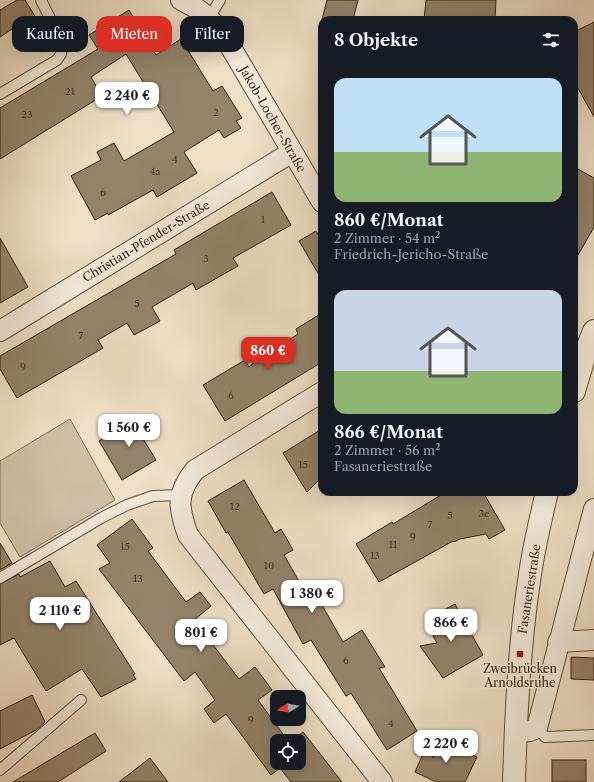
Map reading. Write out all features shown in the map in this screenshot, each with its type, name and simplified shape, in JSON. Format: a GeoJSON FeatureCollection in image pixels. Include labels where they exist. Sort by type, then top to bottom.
{"type":"FeatureCollection","features":[{"type":"Feature","properties":{"kind":"street","name":"Jakob-Locher-Straße"},"geometry":{"type":"LineString","coordinates":[[181,0],[195,7],[206,16]]}},
{"type":"Feature","properties":{"kind":"street","name":"Jakob-Locher-Straße"},"geometry":{"type":"LineString","coordinates":[[234,52],[318,195]]}},
{"type":"Feature","properties":{"kind":"street","name":"Christian-Pfender-Straße"},"geometry":{"type":"LineString","coordinates":[[0,330],[292,152]]}},
{"type":"Feature","properties":{"kind":"street"},"geometry":{"type":"LineString","coordinates":[[578,378],[594,331]]}},
{"type":"Feature","properties":{"kind":"street"},"geometry":{"type":"LineString","coordinates":[[318,394],[195,470],[187,480],[180,495],[182,519],[188,535],[382,782]]}},
{"type":"Feature","properties":{"kind":"street","name":"Fasaneriestraße"},"geometry":{"type":"LineString","coordinates":[[514,782],[526,730],[520,654],[529,580],[546,496]]}},
{"type":"Feature","properties":{"kind":"street"},"geometry":{"type":"LineString","coordinates":[[526,730],[558,642],[594,509]]}},
{"type":"Feature","properties":{"kind":"street"},"geometry":{"type":"LineString","coordinates":[[558,642],[594,640]]}},
{"type":"Feature","properties":{"kind":"lane"},"geometry":{"type":"LineString","coordinates":[[0,94],[57,60],[61,54],[62,43],[41,0]]}},
{"type":"Feature","properties":{"kind":"lane"},"geometry":{"type":"LineString","coordinates":[[210,16],[220,0]]}},
{"type":"Feature","properties":{"kind":"lane"},"geometry":{"type":"LineString","coordinates":[[0,578],[101,518],[127,505],[154,496],[180,495]]}},
{"type":"Feature","properties":{"kind":"lane"},"geometry":{"type":"LineString","coordinates":[[0,770],[81,700]]}},
{"type":"Feature","properties":{"kind":"lane"},"geometry":{"type":"LineString","coordinates":[[526,730],[546,737],[594,735]]}},
{"type":"Feature","properties":{"kind":"shaded area"},"geometry":{"type":"Polygon","coordinates":[[[70,419],[115,500],[20,557],[0,523],[0,461],[70,419]]]}},
{"type":"Feature","properties":{"kind":"building"},"geometry":{"type":"Polygon","coordinates":[[[17,0],[25,0],[35,16],[12,16],[12,29],[0,37],[0,10],[17,0]]]}},
{"type":"Feature","properties":{"kind":"building"},"geometry":{"type":"Polygon","coordinates":[[[327,0],[358,0],[354,16],[323,16],[327,0]]]}},
{"type":"Feature","properties":{"kind":"building"},"geometry":{"type":"Polygon","coordinates":[[[426,0],[496,0],[495,16],[424,16],[426,0]]]}},
{"type":"Feature","properties":{"kind":"building"},"geometry":{"type":"Polygon","coordinates":[[[129,10],[133,16],[119,16],[129,10]]]}},
{"type":"Feature","properties":{"kind":"building"},"geometry":{"type":"Polygon","coordinates":[[[594,22],[594,117],[578,88],[578,30],[594,22]]]}},
{"type":"Feature","properties":{"kind":"building"},"geometry":{"type":"Polygon","coordinates":[[[96,31],[96,46],[89,35],[96,31]]]}},
{"type":"Feature","properties":{"kind":"building"},"geometry":{"type":"Polygon","coordinates":[[[180,40],[180,52],[189,52],[213,91],[222,86],[242,118],[236,121],[241,128],[224,138],[219,130],[184,152],[197,173],[157,197],[153,190],[108,215],[108,213],[95,220],[71,176],[101,160],[97,152],[114,143],[124,161],[174,132],[126,54],[91,77],[102,96],[0,159],[0,108],[96,50],[96,52],[154,52],[156,55],[161,52],[172,52],[172,45],[180,40]]]}},
{"type":"Feature","properties":{"kind":"building"},"geometry":{"type":"Polygon","coordinates":[[[578,169],[594,178],[594,227],[578,255],[578,169]]]}},
{"type":"Feature","properties":{"kind":"building"},"geometry":{"type":"Polygon","coordinates":[[[272,192],[291,225],[233,258],[238,266],[196,290],[193,283],[152,307],[160,321],[134,335],[127,323],[98,340],[103,348],[17,398],[0,369],[0,356],[176,254],[174,250],[272,192]]]}},
{"type":"Feature","properties":{"kind":"building"},"geometry":{"type":"Polygon","coordinates":[[[316,231],[318,234],[318,273],[299,241],[316,231]]]}},
{"type":"Feature","properties":{"kind":"building"},"geometry":{"type":"Polygon","coordinates":[[[0,238],[28,287],[0,303],[0,238]]]}},
{"type":"Feature","properties":{"kind":"building"},"geometry":{"type":"Polygon","coordinates":[[[318,315],[318,364],[225,421],[203,385],[245,360],[249,367],[298,334],[296,329],[318,315]]]}},
{"type":"Feature","properties":{"kind":"building"},"geometry":{"type":"Polygon","coordinates":[[[143,416],[152,432],[142,437],[156,460],[122,480],[99,441],[143,416]]]}},
{"type":"Feature","properties":{"kind":"building"},"geometry":{"type":"Polygon","coordinates":[[[318,431],[318,481],[307,492],[283,453],[318,431]]]}},
{"type":"Feature","properties":{"kind":"building"},"geometry":{"type":"Polygon","coordinates":[[[244,480],[275,533],[281,529],[293,550],[284,555],[304,590],[311,586],[343,642],[362,630],[385,667],[379,668],[417,731],[387,750],[351,693],[346,696],[311,640],[303,644],[273,589],[264,594],[208,501],[244,480]]]}},
{"type":"Feature","properties":{"kind":"building"},"geometry":{"type":"Polygon","coordinates":[[[439,496],[485,496],[505,530],[489,539],[486,534],[453,541],[379,582],[356,544],[392,522],[393,524],[439,496]]]}},
{"type":"Feature","properties":{"kind":"building"},"geometry":{"type":"Polygon","coordinates":[[[132,519],[153,548],[148,551],[186,602],[200,592],[211,606],[194,620],[239,679],[255,667],[272,690],[258,700],[270,716],[270,726],[277,726],[283,734],[270,734],[270,770],[277,770],[271,775],[226,714],[214,723],[204,709],[215,700],[195,672],[184,681],[99,569],[110,563],[97,545],[132,519]]]}},
{"type":"Feature","properties":{"kind":"building"},"geometry":{"type":"Polygon","coordinates":[[[0,543],[12,563],[0,570],[0,543]]]}},
{"type":"Feature","properties":{"kind":"building"},"geometry":{"type":"Polygon","coordinates":[[[50,561],[65,587],[76,581],[135,674],[133,675],[136,679],[101,697],[82,669],[46,691],[14,638],[0,645],[0,584],[19,574],[20,577],[50,561]]]}},
{"type":"Feature","properties":{"kind":"building"},"geometry":{"type":"Polygon","coordinates":[[[455,604],[483,655],[443,678],[420,646],[437,643],[433,636],[437,634],[429,618],[455,604]]]}},
{"type":"Feature","properties":{"kind":"building"},"geometry":{"type":"Polygon","coordinates":[[[571,657],[594,658],[594,680],[571,679],[571,657]]]}},
{"type":"Feature","properties":{"kind":"building"},"geometry":{"type":"Polygon","coordinates":[[[32,695],[45,722],[36,730],[0,749],[0,711],[32,695]]]}},
{"type":"Feature","properties":{"kind":"building"},"geometry":{"type":"Polygon","coordinates":[[[95,733],[106,751],[58,782],[13,782],[95,733]]]}},
{"type":"Feature","properties":{"kind":"building"},"geometry":{"type":"Polygon","coordinates":[[[306,736],[342,782],[291,782],[282,770],[306,770],[306,736]]]}},
{"type":"Feature","properties":{"kind":"building"},"geometry":{"type":"Polygon","coordinates":[[[441,740],[477,757],[465,782],[436,782],[415,772],[426,747],[433,758],[441,740]]]}},
{"type":"Feature","properties":{"kind":"building"},"geometry":{"type":"Polygon","coordinates":[[[150,758],[168,782],[119,782],[150,758]]]}},
{"type":"Feature","properties":{"kind":"building"},"geometry":{"type":"Polygon","coordinates":[[[552,760],[586,760],[586,782],[552,782],[552,760]]]}},
{"type":"Feature","properties":{"kind":"place","name":"Zweibrücken Arnoldsruhe"},"geometry":{"type":"Point","coordinates":[520,654]}}]}
